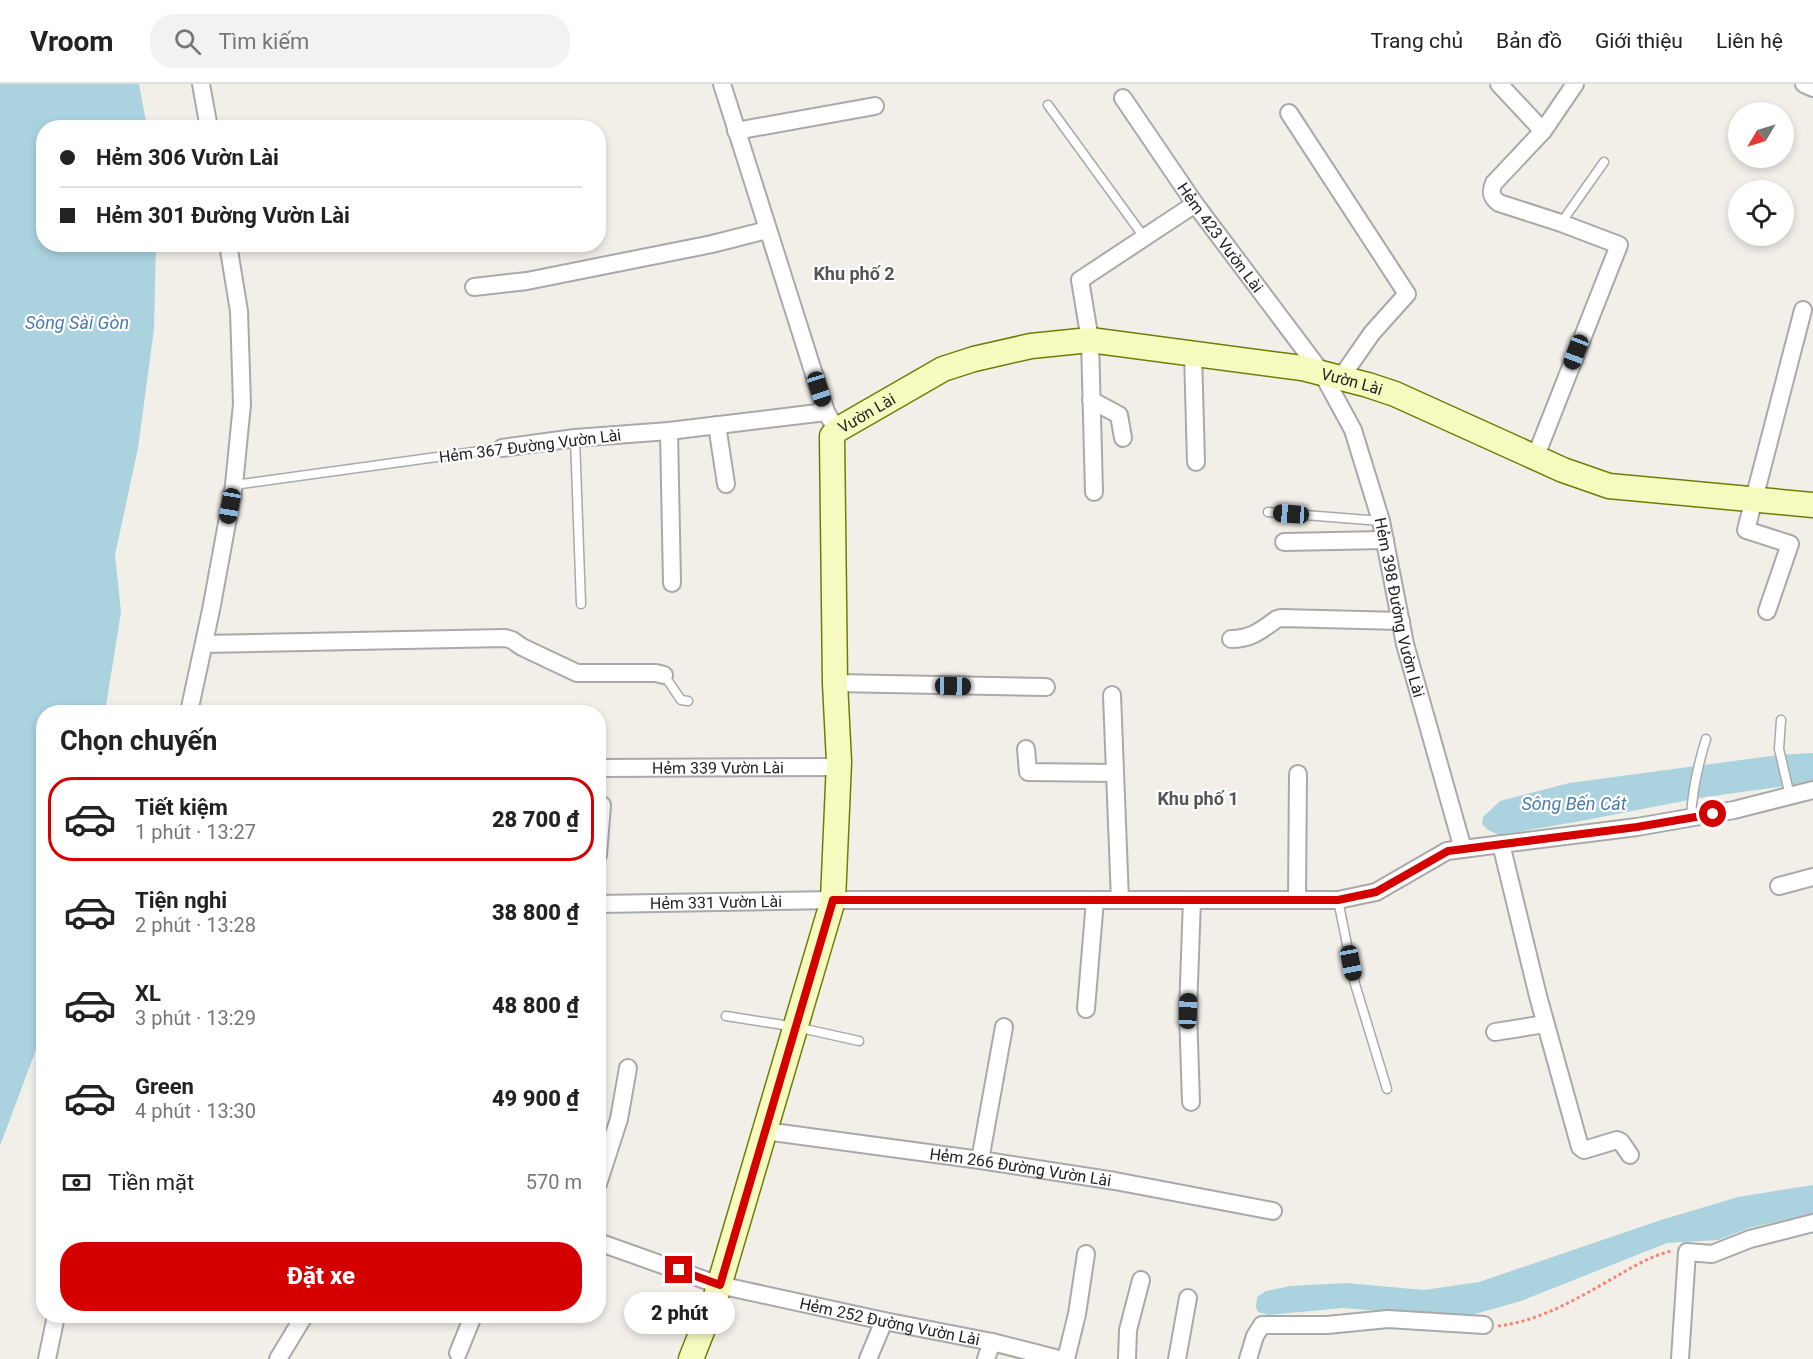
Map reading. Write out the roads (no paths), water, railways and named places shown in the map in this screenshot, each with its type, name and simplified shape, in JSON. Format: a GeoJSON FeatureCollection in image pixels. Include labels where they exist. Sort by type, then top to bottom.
{"type":"FeatureCollection","features":[{"type":"Feature","properties":{"kind":"main road","name":"Vườn Lài"},"geometry":{"type":"LineString","coordinates":[[691,1359],[720,1285],[833,900],[839,767],[835,683],[832,421],[943,369],[974,359],[1031,346],[1089,340],[1302,368],[1368,385],[1395,394],[1535,458],[1609,486],[1813,506]]}},
{"type":"Feature","properties":{"kind":"street"},"geometry":{"type":"LineString","coordinates":[[201,84],[208,120]]}},
{"type":"Feature","properties":{"kind":"street"},"geometry":{"type":"LineString","coordinates":[[722,84],[742,130],[767,230],[832,421]]}},
{"type":"Feature","properties":{"kind":"street"},"geometry":{"type":"LineString","coordinates":[[1499,84],[1543,131]]}},
{"type":"Feature","properties":{"kind":"street"},"geometry":{"type":"LineString","coordinates":[[1535,458],[1618,245],[1562,223],[1499,203],[1491,195],[1491,189],[1543,131],[1575,84]]}},
{"type":"Feature","properties":{"kind":"street"},"geometry":{"type":"LineString","coordinates":[[1804,84],[1813,88]]}},
{"type":"Feature","properties":{"kind":"street","name":"Hẻm 423 Vườn Lài"},"geometry":{"type":"LineString","coordinates":[[1123,98],[1195,204],[1331,376]]}},
{"type":"Feature","properties":{"kind":"street"},"geometry":{"type":"LineString","coordinates":[[742,130],[875,106]]}},
{"type":"Feature","properties":{"kind":"street"},"geometry":{"type":"LineString","coordinates":[[1290,113],[1407,294],[1331,376]]}},
{"type":"Feature","properties":{"kind":"street"},"geometry":{"type":"LineString","coordinates":[[1094,492],[1089,340],[1080,280],[1195,204]]}},
{"type":"Feature","properties":{"kind":"street"},"geometry":{"type":"LineString","coordinates":[[474,287],[527,281],[712,244],[767,230]]}},
{"type":"Feature","properties":{"kind":"street"},"geometry":{"type":"LineString","coordinates":[[191,705],[234,485],[242,405],[239,312],[229,252]]}},
{"type":"Feature","properties":{"kind":"street"},"geometry":{"type":"LineString","coordinates":[[1767,611],[1790,544],[1746,530],[1803,310]]}},
{"type":"Feature","properties":{"kind":"street"},"geometry":{"type":"LineString","coordinates":[[1193,353],[1196,462]]}},
{"type":"Feature","properties":{"kind":"street","name":"Hẻm 398 Đường Vườn Lài"},"geometry":{"type":"LineString","coordinates":[[1331,376],[1353,430],[1382,521],[1405,644],[1463,849]]}},
{"type":"Feature","properties":{"kind":"street"},"geometry":{"type":"LineString","coordinates":[[1091,400],[1119,415],[1123,438]]}},
{"type":"Feature","properties":{"kind":"street","name":"Hẻm 367 Đường Vườn Lài"},"geometry":{"type":"LineString","coordinates":[[502,448],[575,438],[717,425],[832,421]]}},
{"type":"Feature","properties":{"kind":"street"},"geometry":{"type":"LineString","coordinates":[[717,425],[726,484]]}},
{"type":"Feature","properties":{"kind":"street"},"geometry":{"type":"LineString","coordinates":[[669,431],[672,583]]}},
{"type":"Feature","properties":{"kind":"street"},"geometry":{"type":"LineString","coordinates":[[1284,542],[1385,540]]}},
{"type":"Feature","properties":{"kind":"street"},"geometry":{"type":"LineString","coordinates":[[1231,639],[1251,636],[1281,618],[1401,621]]}},
{"type":"Feature","properties":{"kind":"street"},"geometry":{"type":"LineString","coordinates":[[204,644],[505,638],[577,673],[656,673],[664,675]]}},
{"type":"Feature","properties":{"kind":"street"},"geometry":{"type":"LineString","coordinates":[[835,683],[1046,687]]}},
{"type":"Feature","properties":{"kind":"street"},"geometry":{"type":"LineString","coordinates":[[1112,695],[1120,900]]}},
{"type":"Feature","properties":{"kind":"street"},"geometry":{"type":"LineString","coordinates":[[1026,749],[1028,772],[1115,773]]}},
{"type":"Feature","properties":{"kind":"street","name":"Hẻm 339 Vườn Lài"},"geometry":{"type":"LineString","coordinates":[[606,768],[839,767]]}},
{"type":"Feature","properties":{"kind":"street"},"geometry":{"type":"LineString","coordinates":[[1297,900],[1298,774]]}},
{"type":"Feature","properties":{"kind":"street","name":"Hẻm 331 Vườn Lài"},"geometry":{"type":"LineString","coordinates":[[606,904],[833,900],[1338,900],[1376,892],[1448,851],[1637,827],[1691,810],[1734,810],[1789,792],[1813,790]]}},
{"type":"Feature","properties":{"kind":"street"},"geometry":{"type":"LineString","coordinates":[[1501,844],[1545,1024],[1580,1147],[1584,1150],[1617,1140],[1630,1155]]}},
{"type":"Feature","properties":{"kind":"street"},"geometry":{"type":"LineString","coordinates":[[1779,886],[1813,877]]}},
{"type":"Feature","properties":{"kind":"street"},"geometry":{"type":"LineString","coordinates":[[1086,1009],[1095,900]]}},
{"type":"Feature","properties":{"kind":"street"},"geometry":{"type":"LineString","coordinates":[[1191,1102],[1188,1011],[1192,900]]}},
{"type":"Feature","properties":{"kind":"street"},"geometry":{"type":"LineString","coordinates":[[1495,1032],[1545,1024]]}},
{"type":"Feature","properties":{"kind":"street"},"geometry":{"type":"LineString","coordinates":[[980,1160],[1004,1027]]}},
{"type":"Feature","properties":{"kind":"street"},"geometry":{"type":"LineString","coordinates":[[606,1159],[619,1119],[628,1068]]}},
{"type":"Feature","properties":{"kind":"street","name":"Hẻm 266 Đường Vườn Lài"},"geometry":{"type":"LineString","coordinates":[[765,1131],[1115,1181],[1274,1211]]}},
{"type":"Feature","properties":{"kind":"street"},"geometry":{"type":"LineString","coordinates":[[1680,1359],[1687,1252],[1712,1254],[1750,1239],[1813,1223]]}},
{"type":"Feature","properties":{"kind":"street","name":"Hẻm 252 Đường Vườn Lài"},"geometry":{"type":"LineString","coordinates":[[606,1245],[720,1285],[992,1342],[1059,1359]]}},
{"type":"Feature","properties":{"kind":"street"},"geometry":{"type":"LineString","coordinates":[[1066,1359],[1077,1314],[1086,1254]]}},
{"type":"Feature","properties":{"kind":"street"},"geometry":{"type":"LineString","coordinates":[[1127,1359],[1128,1330],[1141,1280]]}},
{"type":"Feature","properties":{"kind":"street"},"geometry":{"type":"LineString","coordinates":[[1177,1359],[1188,1298]]}},
{"type":"Feature","properties":{"kind":"street"},"geometry":{"type":"LineString","coordinates":[[1248,1359],[1255,1336],[1262,1325],[1328,1325],[1388,1319],[1484,1324]]}},
{"type":"Feature","properties":{"kind":"street"},"geometry":{"type":"LineString","coordinates":[[868,1359],[884,1321]]}},
{"type":"Feature","properties":{"kind":"street"},"geometry":{"type":"LineString","coordinates":[[47,1359],[55,1323]]}},
{"type":"Feature","properties":{"kind":"street"},"geometry":{"type":"LineString","coordinates":[[278,1359],[300,1323]]}},
{"type":"Feature","properties":{"kind":"street"},"geometry":{"type":"LineString","coordinates":[[458,1353],[470,1323]]}},
{"type":"Feature","properties":{"kind":"street"},"geometry":{"type":"LineString","coordinates":[[986,1359],[992,1342]]}},
{"type":"Feature","properties":{"kind":"lane"},"geometry":{"type":"LineString","coordinates":[[1048,105],[1144,237]]}},
{"type":"Feature","properties":{"kind":"lane"},"geometry":{"type":"LineString","coordinates":[[1562,223],[1604,162]]}},
{"type":"Feature","properties":{"kind":"lane"},"geometry":{"type":"LineString","coordinates":[[575,438],[581,604]]}},
{"type":"Feature","properties":{"kind":"lane","name":"Hẻm 367 Đường Vườn Lài"},"geometry":{"type":"LineString","coordinates":[[234,485],[502,448]]}},
{"type":"Feature","properties":{"kind":"lane"},"geometry":{"type":"LineString","coordinates":[[1268,512],[1382,521]]}},
{"type":"Feature","properties":{"kind":"lane"},"geometry":{"type":"LineString","coordinates":[[664,675],[681,700],[688,701]]}},
{"type":"Feature","properties":{"kind":"lane"},"geometry":{"type":"LineString","coordinates":[[1781,720],[1779,749],[1789,792]]}},
{"type":"Feature","properties":{"kind":"lane"},"geometry":{"type":"LineString","coordinates":[[1691,810],[1699,763],[1706,739]]}},
{"type":"Feature","properties":{"kind":"lane"},"geometry":{"type":"LineString","coordinates":[[1338,900],[1355,984],[1387,1089]]}},
{"type":"Feature","properties":{"kind":"lane"},"geometry":{"type":"LineString","coordinates":[[726,1016],[796,1027],[859,1041]]}},
{"type":"Feature","properties":{"kind":"water","name":"Sông Sài Gòn"},"geometry":{"type":"Polygon","coordinates":[[[0,84],[139,84],[146,120],[36,120],[36,252],[156,252],[154,329],[138,448],[115,555],[121,612],[106,705],[36,705],[36,1050],[0,1146],[0,84]]]}},
{"type":"Feature","properties":{"kind":"water","name":"Sông Bến Cát"},"geometry":{"type":"Polygon","coordinates":[[[1813,753],[1813,782],[1699,798],[1499,835],[1482,824],[1483,817],[1500,801],[1569,783],[1778,755],[1813,753]]]}},
{"type":"Feature","properties":{"kind":"water"},"geometry":{"type":"Polygon","coordinates":[[[1813,1185],[1813,1213],[1749,1228],[1718,1240],[1667,1243],[1521,1301],[1475,1314],[1432,1315],[1343,1308],[1268,1315],[1258,1312],[1256,1307],[1257,1297],[1266,1291],[1290,1286],[1346,1283],[1424,1290],[1479,1282],[1661,1220],[1738,1197],[1813,1185]]]}},
{"type":"Feature","properties":{"kind":"district","name":"Khu phố 2"},"geometry":{"type":"Point","coordinates":[854,273]}},
{"type":"Feature","properties":{"kind":"district","name":"Khu phố 1"},"geometry":{"type":"Point","coordinates":[1198,798]}}]}
